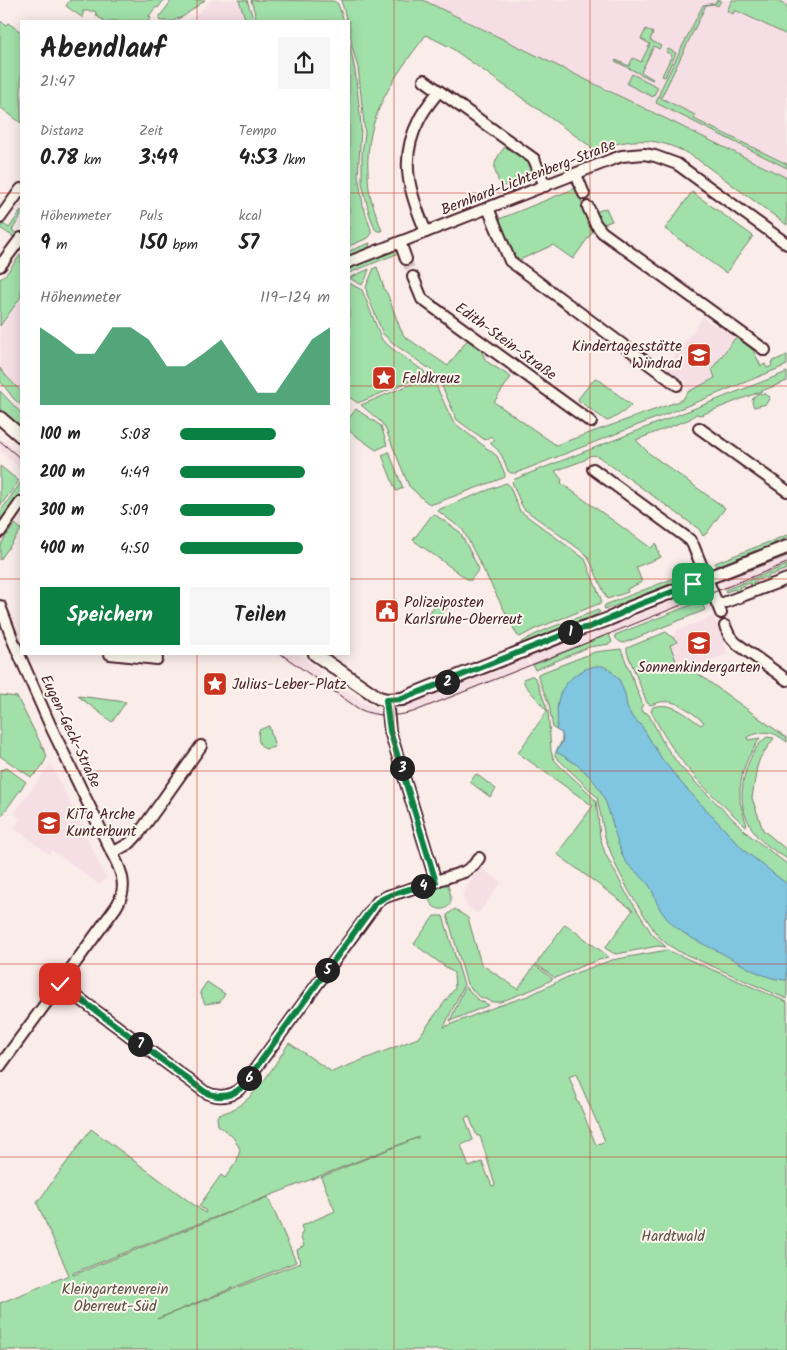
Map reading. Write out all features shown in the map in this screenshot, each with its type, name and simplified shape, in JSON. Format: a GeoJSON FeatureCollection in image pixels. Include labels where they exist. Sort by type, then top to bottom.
{"type":"FeatureCollection","features":[{"type":"Feature","properties":{"kind":"street"},"geometry":{"type":"LineString","coordinates":[[424,80],[534,159],[545,186]]}},
{"type":"Feature","properties":{"kind":"street"},"geometry":{"type":"LineString","coordinates":[[426,232],[416,209],[408,180],[408,153],[419,119],[439,91]]}},
{"type":"Feature","properties":{"kind":"street","name":"Bernhard-Lichtenberg-Straße"},"geometry":{"type":"LineString","coordinates":[[350,262],[622,156],[644,154],[677,164],[787,244]]}},
{"type":"Feature","properties":{"kind":"street"},"geometry":{"type":"LineString","coordinates":[[576,174],[584,194]]}},
{"type":"Feature","properties":{"kind":"street"},"geometry":{"type":"LineString","coordinates":[[1,215],[20,193]]}},
{"type":"Feature","properties":{"kind":"street"},"geometry":{"type":"LineString","coordinates":[[588,207],[599,230],[765,350]]}},
{"type":"Feature","properties":{"kind":"street"},"geometry":{"type":"LineString","coordinates":[[488,208],[510,261],[678,385]]}},
{"type":"Feature","properties":{"kind":"street"},"geometry":{"type":"LineString","coordinates":[[0,266],[20,239]]}},
{"type":"Feature","properties":{"kind":"street"},"geometry":{"type":"LineString","coordinates":[[400,242],[406,260]]}},
{"type":"Feature","properties":{"kind":"street","name":"Edith-Stein-Straße"},"geometry":{"type":"LineString","coordinates":[[413,277],[422,299],[591,422]]}},
{"type":"Feature","properties":{"kind":"street"},"geometry":{"type":"LineString","coordinates":[[0,418],[20,435]]}},
{"type":"Feature","properties":{"kind":"street"},"geometry":{"type":"LineString","coordinates":[[700,428],[787,491]]}},
{"type":"Feature","properties":{"kind":"street"},"geometry":{"type":"LineString","coordinates":[[592,469],[688,538],[693,545],[719,609],[787,579]]}},
{"type":"Feature","properties":{"kind":"street"},"geometry":{"type":"LineString","coordinates":[[0,532],[20,503]]}},
{"type":"Feature","properties":{"kind":"street"},"geometry":{"type":"LineString","coordinates":[[316,655],[372,694],[386,700],[402,699],[575,630],[590,627],[630,608],[787,547]]}},
{"type":"Feature","properties":{"kind":"street","name":"Eugen-Geck-Straße"},"geometry":{"type":"LineString","coordinates":[[0,606],[18,643]]}},
{"type":"Feature","properties":{"kind":"street"},"geometry":{"type":"LineString","coordinates":[[726,626],[729,635],[736,643],[787,680]]}},
{"type":"Feature","properties":{"kind":"street","name":"Eugen-Geck-Straße"},"geometry":{"type":"LineString","coordinates":[[0,1066],[120,902],[123,890],[122,877],[51,727],[23,655]]}},
{"type":"Feature","properties":{"kind":"street"},"geometry":{"type":"LineString","coordinates":[[118,655],[157,660]]}},
{"type":"Feature","properties":{"kind":"street"},"geometry":{"type":"LineString","coordinates":[[386,700],[390,731],[436,882]]}},
{"type":"Feature","properties":{"kind":"street"},"geometry":{"type":"LineString","coordinates":[[112,854],[130,843],[140,832],[201,746]]}},
{"type":"Feature","properties":{"kind":"street"},"geometry":{"type":"LineString","coordinates":[[60,984],[205,1092],[218,1096],[228,1096],[242,1087],[375,904],[388,896],[464,872],[473,866],[479,858]]}},
{"type":"Feature","properties":{"kind":"shaded area"},"geometry":{"type":"Polygon","coordinates":[[[212,0],[239,0],[246,20],[187,20],[200,12],[212,0]]]}},
{"type":"Feature","properties":{"kind":"shaded area"},"geometry":{"type":"Polygon","coordinates":[[[422,0],[787,0],[787,178],[572,73],[422,0]]]}},
{"type":"Feature","properties":{"kind":"shaded area"},"geometry":{"type":"Polygon","coordinates":[[[20,301],[20,390],[1,370],[0,329],[20,301]]]}},
{"type":"Feature","properties":{"kind":"shaded area","name":"Kindertagesstätte Windrad"},"geometry":{"type":"Polygon","coordinates":[[[703,317],[715,326],[717,323],[736,337],[712,369],[715,378],[686,392],[685,380],[681,377],[674,377],[664,370],[694,332],[703,317]]]}},
{"type":"Feature","properties":{"kind":"shaded area"},"geometry":{"type":"Polygon","coordinates":[[[0,438],[20,454],[19,467],[0,451],[0,438]]]}},
{"type":"Feature","properties":{"kind":"shaded area"},"geometry":{"type":"Polygon","coordinates":[[[787,556],[787,565],[725,589],[721,581],[787,556]]]}},
{"type":"Feature","properties":{"kind":"shaded area"},"geometry":{"type":"Polygon","coordinates":[[[697,592],[700,598],[613,634],[610,626],[697,592]]]}},
{"type":"Feature","properties":{"kind":"shaded area","name":"Sonnenkindergarten"},"geometry":{"type":"Polygon","coordinates":[[[714,616],[728,654],[680,672],[670,645],[677,642],[671,636],[677,634],[676,631],[714,616]]]}},
{"type":"Feature","properties":{"kind":"shaded area"},"geometry":{"type":"Polygon","coordinates":[[[605,626],[609,634],[532,666],[528,657],[605,626]]]}},
{"type":"Feature","properties":{"kind":"shaded area"},"geometry":{"type":"Polygon","coordinates":[[[280,655],[298,655],[322,672],[313,679],[280,655]]]}},
{"type":"Feature","properties":{"kind":"shaded area"},"geometry":{"type":"Polygon","coordinates":[[[526,659],[529,667],[410,714],[408,705],[526,659]]]}},
{"type":"Feature","properties":{"kind":"shaded area"},"geometry":{"type":"Polygon","coordinates":[[[324,676],[357,699],[375,707],[382,717],[367,714],[348,704],[317,681],[324,676]]]}},
{"type":"Feature","properties":{"kind":"shaded area","name":"KiTa Arche Kunterbunt"},"geometry":{"type":"Polygon","coordinates":[[[51,764],[106,878],[100,885],[52,850],[49,854],[14,828],[21,819],[14,813],[51,764]]]}},
{"type":"Feature","properties":{"kind":"shaded area"},"geometry":{"type":"Polygon","coordinates":[[[480,867],[501,882],[478,914],[467,906],[462,894],[480,867]]]}},
{"type":"Feature","properties":{"kind":"green space"},"geometry":{"type":"Polygon","coordinates":[[[70,0],[164,0],[149,16],[151,18],[150,20],[103,20],[97,16],[95,11],[83,11],[83,18],[66,6],[70,0]]]}},
{"type":"Feature","properties":{"kind":"green space"},"geometry":{"type":"Polygon","coordinates":[[[172,0],[205,0],[184,16],[175,20],[159,20],[172,0]]]}},
{"type":"Feature","properties":{"kind":"green space"},"geometry":{"type":"Polygon","coordinates":[[[239,0],[247,0],[254,20],[246,20],[239,0]]]}},
{"type":"Feature","properties":{"kind":"green space"},"geometry":{"type":"Polygon","coordinates":[[[251,0],[334,1],[338,4],[344,20],[257,20],[251,0]]]}},
{"type":"Feature","properties":{"kind":"green space"},"geometry":{"type":"Polygon","coordinates":[[[341,0],[423,0],[787,178],[787,225],[697,159],[670,146],[658,142],[633,141],[606,146],[592,151],[590,146],[450,47],[426,35],[392,82],[376,115],[371,133],[368,152],[368,180],[371,199],[382,231],[377,231],[369,213],[362,183],[362,152],[365,134],[358,67],[352,47],[350,20],[347,20],[341,0]]]}},
{"type":"Feature","properties":{"kind":"green space"},"geometry":{"type":"Polygon","coordinates":[[[717,0],[721,0],[718,6],[714,4],[706,5],[661,98],[695,115],[694,119],[787,164],[787,168],[656,103],[661,89],[703,5],[716,3],[717,0]]]}},
{"type":"Feature","properties":{"kind":"green space"},"geometry":{"type":"Polygon","coordinates":[[[732,0],[775,0],[787,6],[787,35],[735,10],[733,14],[727,11],[732,0]]]}},
{"type":"Feature","properties":{"kind":"green space"},"geometry":{"type":"Polygon","coordinates":[[[0,21],[6,25],[8,23],[20,31],[20,122],[0,107],[0,21]]]}},
{"type":"Feature","properties":{"kind":"green space"},"geometry":{"type":"Polygon","coordinates":[[[646,29],[653,33],[650,40],[661,46],[659,49],[654,46],[641,72],[652,80],[615,61],[629,66],[633,58],[641,62],[650,44],[641,39],[646,29]]]}},
{"type":"Feature","properties":{"kind":"green space"},"geometry":{"type":"Polygon","coordinates":[[[350,46],[355,71],[361,129],[358,175],[363,205],[371,230],[371,235],[350,246],[350,46]]]}},
{"type":"Feature","properties":{"kind":"green space"},"geometry":{"type":"Polygon","coordinates":[[[668,49],[676,53],[665,77],[662,76],[672,55],[666,52],[668,49]]]}},
{"type":"Feature","properties":{"kind":"green space"},"geometry":{"type":"Polygon","coordinates":[[[632,74],[658,87],[653,97],[627,84],[632,74]]]}},
{"type":"Feature","properties":{"kind":"green space"},"geometry":{"type":"Polygon","coordinates":[[[506,145],[531,163],[535,173],[501,187],[495,165],[498,156],[506,145]]]}},
{"type":"Feature","properties":{"kind":"green space"},"geometry":{"type":"Polygon","coordinates":[[[576,188],[593,231],[573,259],[553,245],[515,262],[497,220],[576,188]]]}},
{"type":"Feature","properties":{"kind":"green space"},"geometry":{"type":"Polygon","coordinates":[[[692,192],[753,236],[726,273],[665,229],[692,192]]]}},
{"type":"Feature","properties":{"kind":"green space"},"geometry":{"type":"Polygon","coordinates":[[[606,208],[612,221],[601,225],[596,212],[606,208]]]}},
{"type":"Feature","properties":{"kind":"green space"},"geometry":{"type":"Polygon","coordinates":[[[20,212],[20,218],[12,230],[17,234],[14,237],[0,228],[3,224],[9,228],[20,212]]]}},
{"type":"Feature","properties":{"kind":"green space"},"geometry":{"type":"Polygon","coordinates":[[[370,243],[368,250],[350,257],[350,251],[370,243]]]}},
{"type":"Feature","properties":{"kind":"green space"},"geometry":{"type":"Polygon","coordinates":[[[392,249],[399,253],[350,273],[350,267],[392,249]]]}},
{"type":"Feature","properties":{"kind":"green space"},"geometry":{"type":"Polygon","coordinates":[[[20,255],[20,298],[0,326],[0,279],[20,255]]]}},
{"type":"Feature","properties":{"kind":"green space"},"geometry":{"type":"Polygon","coordinates":[[[377,267],[404,336],[448,366],[468,339],[480,348],[486,361],[511,377],[494,402],[556,445],[682,400],[688,392],[715,378],[712,369],[736,337],[753,350],[761,366],[765,364],[767,368],[772,366],[771,362],[787,355],[787,365],[516,473],[511,473],[508,471],[500,453],[491,444],[495,440],[490,436],[485,440],[457,420],[434,372],[383,334],[366,287],[374,268],[377,267]]]}},
{"type":"Feature","properties":{"kind":"green space"},"geometry":{"type":"Polygon","coordinates":[[[369,269],[362,285],[350,278],[369,269]]]}},
{"type":"Feature","properties":{"kind":"green space"},"geometry":{"type":"Polygon","coordinates":[[[350,284],[362,290],[382,340],[425,372],[425,375],[358,403],[350,398],[350,284]]]}},
{"type":"Feature","properties":{"kind":"green space"},"geometry":{"type":"Polygon","coordinates":[[[0,368],[20,391],[20,404],[14,399],[0,381],[0,368]]]}},
{"type":"Feature","properties":{"kind":"green space"},"geometry":{"type":"Polygon","coordinates":[[[787,372],[787,381],[701,415],[696,414],[690,419],[636,440],[650,454],[725,508],[703,536],[699,529],[597,456],[589,456],[585,460],[555,471],[562,480],[561,483],[651,548],[656,543],[661,557],[636,567],[642,582],[627,589],[628,592],[607,599],[586,554],[524,509],[521,504],[512,482],[515,479],[787,372]]]}},
{"type":"Feature","properties":{"kind":"green space"},"geometry":{"type":"Polygon","coordinates":[[[426,378],[433,379],[453,422],[497,456],[505,477],[433,504],[424,500],[409,486],[386,430],[381,422],[361,405],[426,378]]]}},
{"type":"Feature","properties":{"kind":"green space"},"geometry":{"type":"Polygon","coordinates":[[[597,378],[631,405],[607,421],[578,399],[594,379],[597,378]]]}},
{"type":"Feature","properties":{"kind":"green space"},"geometry":{"type":"Polygon","coordinates":[[[0,391],[20,412],[20,425],[0,409],[0,391]]]}},
{"type":"Feature","properties":{"kind":"green space"},"geometry":{"type":"Polygon","coordinates":[[[759,393],[770,397],[766,404],[754,407],[753,399],[759,393]]]}},
{"type":"Feature","properties":{"kind":"green space"},"geometry":{"type":"Polygon","coordinates":[[[356,409],[381,426],[387,445],[376,450],[350,432],[350,417],[356,409]]]}},
{"type":"Feature","properties":{"kind":"green space"},"geometry":{"type":"Polygon","coordinates":[[[389,452],[403,488],[396,491],[382,455],[389,452]]]}},
{"type":"Feature","properties":{"kind":"green space"},"geometry":{"type":"Polygon","coordinates":[[[0,466],[19,481],[0,506],[0,466]]]}},
{"type":"Feature","properties":{"kind":"green space"},"geometry":{"type":"Polygon","coordinates":[[[20,483],[20,493],[0,521],[0,512],[20,483]]]}},
{"type":"Feature","properties":{"kind":"green space"},"geometry":{"type":"Polygon","coordinates":[[[506,483],[509,485],[520,511],[585,559],[601,599],[601,603],[535,629],[520,637],[517,635],[463,530],[438,511],[506,483]]]}},
{"type":"Feature","properties":{"kind":"green space"},"geometry":{"type":"Polygon","coordinates":[[[434,514],[460,532],[479,569],[470,581],[413,540],[434,514]]]}},
{"type":"Feature","properties":{"kind":"green space"},"geometry":{"type":"Polygon","coordinates":[[[15,524],[20,528],[20,531],[0,560],[0,545],[15,524]]]}},
{"type":"Feature","properties":{"kind":"green space"},"geometry":{"type":"Polygon","coordinates":[[[787,535],[787,538],[774,543],[773,547],[760,552],[757,550],[720,565],[717,569],[715,563],[787,535]]]}},
{"type":"Feature","properties":{"kind":"green space"},"geometry":{"type":"Polygon","coordinates":[[[787,552],[787,556],[721,581],[720,578],[787,552]]]}},
{"type":"Feature","properties":{"kind":"green space"},"geometry":{"type":"Polygon","coordinates":[[[787,565],[787,569],[768,576],[770,582],[768,583],[765,577],[753,582],[755,588],[752,589],[750,583],[739,587],[741,593],[738,594],[735,589],[726,592],[725,590],[787,565]]]}},
{"type":"Feature","properties":{"kind":"green space"},"geometry":{"type":"Polygon","coordinates":[[[690,572],[693,579],[688,577],[647,593],[646,597],[604,608],[605,605],[690,572]]]}},
{"type":"Feature","properties":{"kind":"green space"},"geometry":{"type":"Polygon","coordinates":[[[439,600],[448,607],[438,619],[429,613],[439,600]]]}},
{"type":"Feature","properties":{"kind":"green space"},"geometry":{"type":"Polygon","coordinates":[[[701,601],[705,610],[624,643],[618,641],[615,637],[615,635],[701,601]]]}},
{"type":"Feature","properties":{"kind":"green space"},"geometry":{"type":"Polygon","coordinates":[[[598,610],[600,612],[577,625],[523,647],[521,642],[530,637],[598,610]]]}},
{"type":"Feature","properties":{"kind":"green space"},"geometry":{"type":"Polygon","coordinates":[[[666,632],[678,642],[670,645],[680,671],[690,668],[787,738],[787,742],[777,735],[768,732],[747,737],[748,740],[760,738],[748,758],[740,788],[740,802],[747,826],[710,793],[686,766],[667,741],[651,711],[653,707],[673,707],[701,725],[704,722],[686,708],[673,703],[659,702],[651,705],[647,703],[627,648],[666,632]]]}},
{"type":"Feature","properties":{"kind":"green space"},"geometry":{"type":"Polygon","coordinates":[[[609,634],[612,642],[610,644],[589,647],[535,670],[533,665],[609,634]]]}},
{"type":"Feature","properties":{"kind":"green space"},"geometry":{"type":"Polygon","coordinates":[[[621,649],[643,705],[641,710],[649,715],[664,744],[679,765],[748,834],[787,864],[787,999],[678,951],[657,935],[630,893],[616,866],[605,837],[597,797],[555,756],[562,733],[553,728],[549,704],[538,674],[595,652],[621,649]]]}},
{"type":"Feature","properties":{"kind":"green space"},"geometry":{"type":"Polygon","coordinates":[[[531,676],[536,679],[548,711],[553,758],[596,801],[600,837],[605,853],[625,891],[652,934],[666,947],[658,946],[617,954],[605,948],[633,910],[557,854],[593,806],[518,753],[547,711],[525,685],[523,679],[531,676]]]}},
{"type":"Feature","properties":{"kind":"green space"},"geometry":{"type":"Polygon","coordinates":[[[0,695],[17,697],[47,756],[40,768],[31,777],[0,756],[0,695]]]}},
{"type":"Feature","properties":{"kind":"green space"},"geometry":{"type":"Polygon","coordinates":[[[78,696],[126,702],[112,722],[78,696]]]}},
{"type":"Feature","properties":{"kind":"green space"},"geometry":{"type":"Polygon","coordinates":[[[269,726],[275,747],[265,749],[259,741],[259,730],[269,726]]]}},
{"type":"Feature","properties":{"kind":"green space"},"geometry":{"type":"Polygon","coordinates":[[[767,737],[774,738],[760,758],[752,798],[763,830],[787,850],[787,859],[759,839],[748,822],[743,807],[742,789],[746,769],[755,750],[767,737]]]}},
{"type":"Feature","properties":{"kind":"green space"},"geometry":{"type":"Polygon","coordinates":[[[7,768],[26,782],[0,818],[0,770],[7,768]]]}},
{"type":"Feature","properties":{"kind":"green space"},"geometry":{"type":"Polygon","coordinates":[[[476,774],[496,789],[490,797],[470,782],[476,774]]]}},
{"type":"Feature","properties":{"kind":"green space"},"geometry":{"type":"Polygon","coordinates":[[[447,883],[451,896],[449,906],[444,909],[438,909],[432,905],[426,890],[447,883]]]}},
{"type":"Feature","properties":{"kind":"green space"},"geometry":{"type":"Polygon","coordinates":[[[455,909],[468,918],[481,964],[518,989],[535,965],[553,979],[500,1002],[492,1002],[478,996],[467,984],[447,915],[455,909]]]}},
{"type":"Feature","properties":{"kind":"green space"},"geometry":{"type":"Polygon","coordinates":[[[434,916],[443,916],[464,985],[444,1027],[528,996],[578,972],[612,960],[667,950],[787,1002],[787,1350],[0,1350],[0,1303],[69,1275],[37,1203],[91,1129],[205,1213],[206,1211],[199,1206],[221,1175],[225,1178],[237,1161],[240,1149],[233,1137],[218,1125],[217,1117],[219,1114],[230,1111],[251,1096],[268,1075],[289,1043],[332,1072],[418,1038],[455,988],[454,973],[414,944],[434,916]],[[576,1074],[569,1077],[577,1097],[577,1102],[596,1145],[605,1141],[576,1074]],[[469,1116],[465,1118],[473,1140],[461,1145],[469,1167],[482,1162],[492,1186],[495,1185],[480,1136],[477,1136],[469,1116]],[[419,1137],[73,1273],[73,1275],[268,1197],[296,1262],[157,1319],[300,1263],[297,1250],[304,1246],[301,1238],[303,1232],[301,1226],[335,1211],[321,1177],[419,1137]]]}},
{"type":"Feature","properties":{"kind":"green space"},"geometry":{"type":"Polygon","coordinates":[[[565,924],[608,957],[555,978],[536,964],[565,924]]]}},
{"type":"Feature","properties":{"kind":"green space"},"geometry":{"type":"Polygon","coordinates":[[[207,982],[225,994],[220,1002],[205,1004],[200,992],[207,982]]]}},
{"type":"Feature","properties":{"kind":"green space"},"geometry":{"type":"Polygon","coordinates":[[[465,987],[477,999],[489,1005],[450,1021],[465,987]]]}},
{"type":"Feature","properties":{"kind":"water"},"geometry":{"type":"Polygon","coordinates":[[[603,666],[619,679],[632,717],[641,725],[662,759],[684,786],[745,851],[787,884],[787,980],[771,978],[756,972],[690,937],[673,925],[660,909],[649,885],[628,865],[623,857],[607,806],[599,788],[573,762],[556,752],[563,741],[562,733],[556,730],[557,706],[562,690],[569,680],[579,672],[591,667],[603,666]]]}},
{"type":"Feature","properties":{"kind":"tunnel"},"geometry":{"type":"LineString","coordinates":[[406,259],[413,277]]}},
{"type":"Feature","properties":{"kind":"tram line"},"geometry":{"type":"LineString","coordinates":[[0,441],[20,458]]}},
{"type":"Feature","properties":{"kind":"tram line"},"geometry":{"type":"LineString","coordinates":[[282,655],[359,709],[379,715],[406,714],[787,563]]}},
{"type":"Feature","properties":{"kind":"place","name":"Kindertagesstätte Windrad"},"geometry":{"type":"Point","coordinates":[699,355]}},
{"type":"Feature","properties":{"kind":"place","name":"Feldkreuz"},"geometry":{"type":"Point","coordinates":[384,378]}},
{"type":"Feature","properties":{"kind":"place","name":"Polizeiposten Karlsruhe-Oberreut"},"geometry":{"type":"Point","coordinates":[387,611]}},
{"type":"Feature","properties":{"kind":"place","name":"Sonnenkindergarten"},"geometry":{"type":"Point","coordinates":[699,643]}},
{"type":"Feature","properties":{"kind":"place","name":"Julius-Leber-Platz"},"geometry":{"type":"Point","coordinates":[215,684]}},
{"type":"Feature","properties":{"kind":"place","name":"KiTa Arche Kunterbunt"},"geometry":{"type":"Point","coordinates":[49,823]}},
{"type":"Feature","properties":{"kind":"route"},"geometry":{"type":"LineString","coordinates":[[60,984],[205,1092],[218,1096],[228,1096],[238,1091],[375,904],[388,896],[436,882],[390,731],[386,700],[402,699],[575,630],[590,627],[630,608],[693,584]]}},
{"type":"Feature","properties":{"kind":"park label","name":"Hardtwald"},"geometry":{"type":"Point","coordinates":[673,1236]}},
{"type":"Feature","properties":{"kind":"park label","name":"Kleingartenverein Oberreut-Süd"},"geometry":{"type":"Point","coordinates":[115,1298]}}]}
